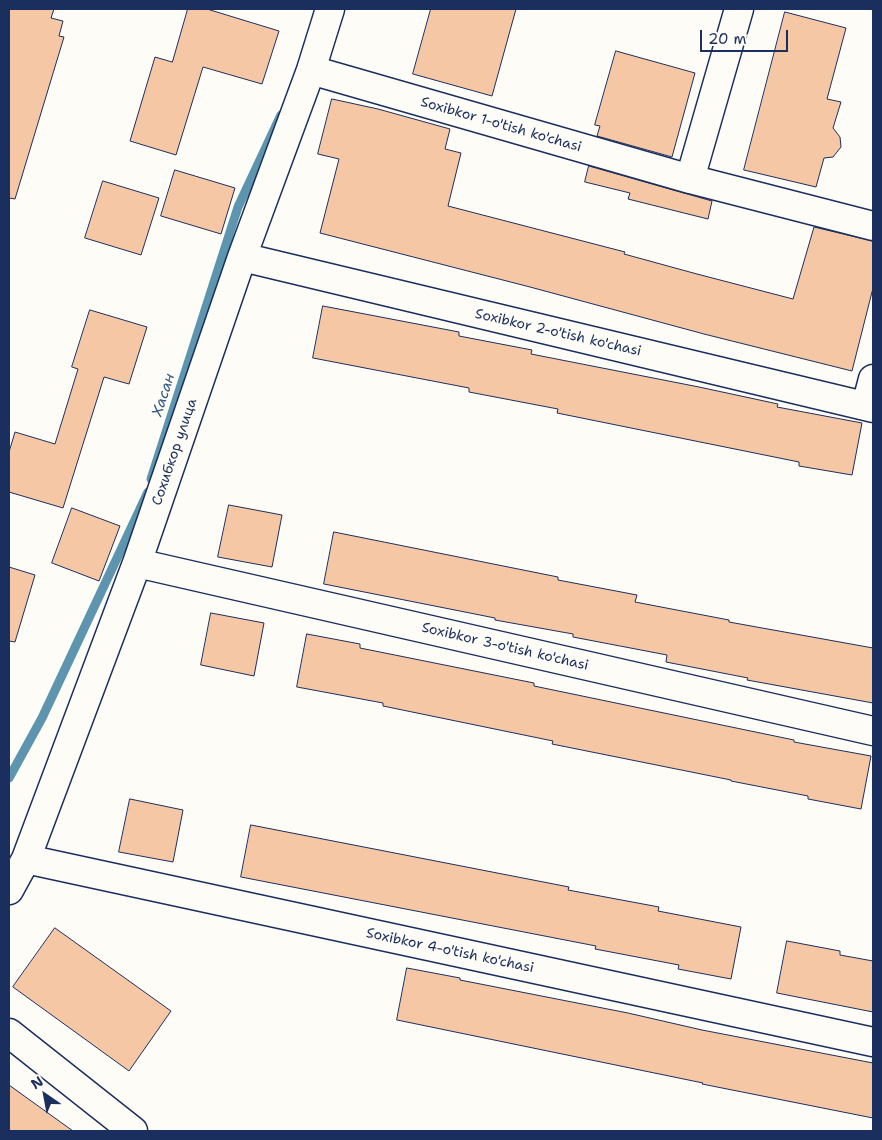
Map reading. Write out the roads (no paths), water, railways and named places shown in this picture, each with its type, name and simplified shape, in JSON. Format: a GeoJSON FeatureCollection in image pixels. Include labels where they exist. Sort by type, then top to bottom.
{"type":"FeatureCollection","features":[{"type":"Feature","properties":{"kind":"street","name":"Сохибкор улица"},"geometry":{"type":"LineString","coordinates":[[9,890],[26,859],[137,563],[242,257],[311,70],[330,9]]}},
{"type":"Feature","properties":{"kind":"street"},"geometry":{"type":"LineString","coordinates":[[690,179],[739,9]]}},
{"type":"Feature","properties":{"kind":"street","name":"Soxibkor 1-o'tish ko'chasi"},"geometry":{"type":"LineString","coordinates":[[311,70],[690,179],[873,226]]}},
{"type":"Feature","properties":{"kind":"street","name":"Soxibkor 2-o'tish ko'chasi"},"geometry":{"type":"LineString","coordinates":[[242,257],[870,407]]}},
{"type":"Feature","properties":{"kind":"street"},"geometry":{"type":"LineString","coordinates":[[870,407],[873,379]]}},
{"type":"Feature","properties":{"kind":"street","name":"Soxibkor 3-o'tish ko'chasi"},"geometry":{"type":"LineString","coordinates":[[137,563],[873,731]]}},
{"type":"Feature","properties":{"kind":"street","name":"Soxibkor 4-o'tish ko'chasi"},"geometry":{"type":"LineString","coordinates":[[26,859],[873,1042]]}},
{"type":"Feature","properties":{"kind":"street"},"geometry":{"type":"LineString","coordinates":[[9,1034],[133,1131]]}},
{"type":"Feature","properties":{"kind":"waterway","name":"Хасан"},"geometry":{"type":"LineString","coordinates":[[151,479],[238,207],[281,115]]}},
{"type":"Feature","properties":{"kind":"waterway","name":"Хасан"},"geometry":{"type":"LineString","coordinates":[[9,778],[42,718],[148,492]]}}]}
